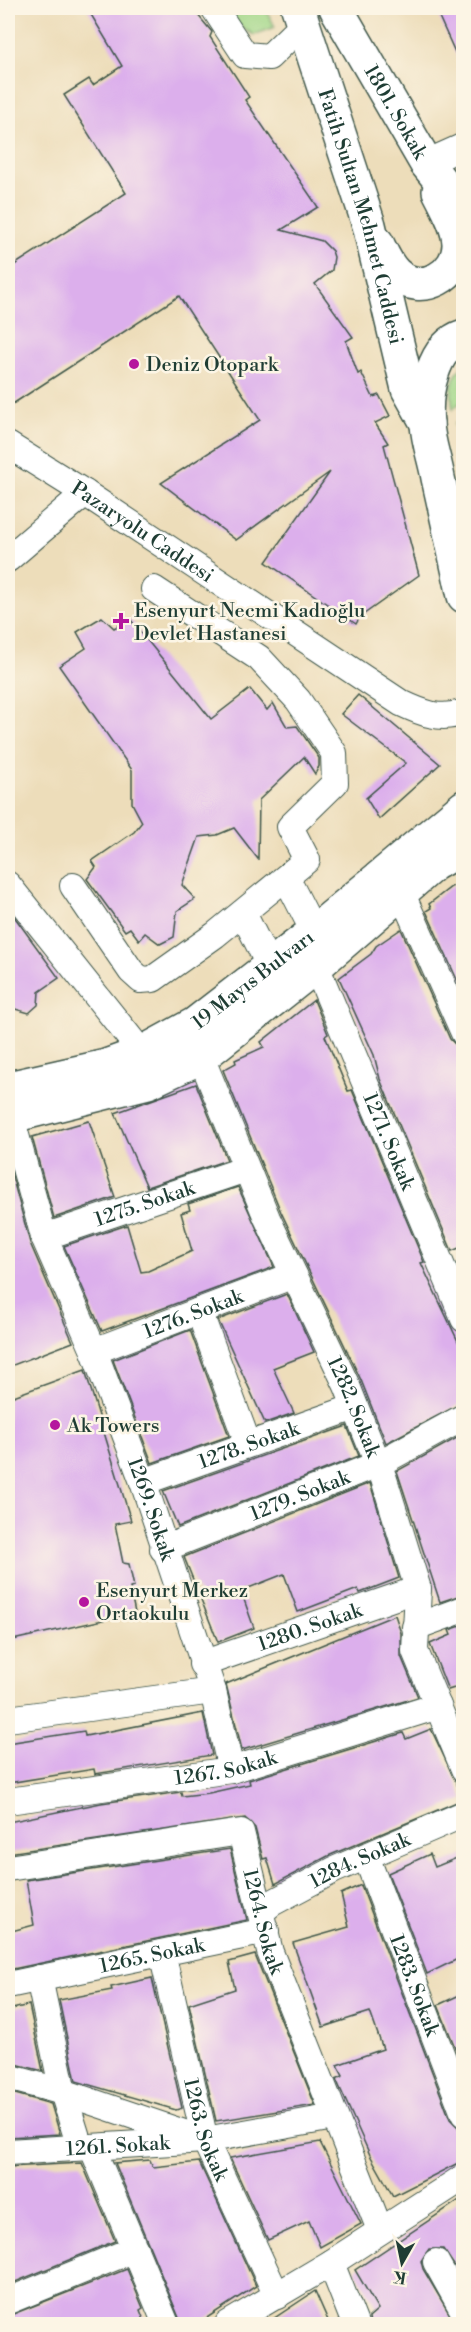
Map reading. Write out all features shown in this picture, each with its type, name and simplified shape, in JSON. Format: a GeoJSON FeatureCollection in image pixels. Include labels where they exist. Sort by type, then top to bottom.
{"type":"FeatureCollection","features":[{"type":"Feature","properties":{"kind":"main road","name":"1801. Sokak"},"geometry":{"type":"LineString","coordinates":[[336,8],[426,163],[464,210]]}},
{"type":"Feature","properties":{"kind":"main road","name":"Fatih Sultan Mehmet Caddesi"},"geometry":{"type":"LineString","coordinates":[[302,15],[369,225],[408,389],[427,423]]}},
{"type":"Feature","properties":{"kind":"main road"},"geometry":{"type":"LineString","coordinates":[[369,225],[385,259],[396,274],[410,282],[423,283],[437,281],[448,273],[457,259],[459,242],[452,218],[426,163]]}},
{"type":"Feature","properties":{"kind":"main road"},"geometry":{"type":"LineString","coordinates":[[464,336],[454,339],[443,351],[436,364],[431,379],[427,423],[464,596]]}},
{"type":"Feature","properties":{"kind":"main road","name":"19 Mayıs Bulvarı"},"geometry":{"type":"LineString","coordinates":[[9,1107],[141,1053],[203,1018],[314,932],[464,807]]}},
{"type":"Feature","properties":{"kind":"main road","name":"19 Mayıs Bulvarı"},"geometry":{"type":"LineString","coordinates":[[9,1107],[147,1082],[201,1057],[316,966],[434,864],[464,847]]}},
{"type":"Feature","properties":{"kind":"street"},"geometry":{"type":"LineString","coordinates":[[214,8],[245,55],[269,57],[302,15]]}},
{"type":"Feature","properties":{"kind":"street"},"geometry":{"type":"LineString","coordinates":[[426,163],[464,146]]}},
{"type":"Feature","properties":{"kind":"street","name":"Pazaryolu Caddesi"},"geometry":{"type":"LineString","coordinates":[[8,445],[86,493],[401,703],[423,713],[445,717],[464,712]]}},
{"type":"Feature","properties":{"kind":"street"},"geometry":{"type":"LineString","coordinates":[[8,559],[86,493]]}},
{"type":"Feature","properties":{"kind":"street"},"geometry":{"type":"LineString","coordinates":[[73,886],[131,971],[141,980],[153,979],[243,914],[307,860],[290,827],[335,783],[334,753],[298,700],[259,658],[154,589]]}},
{"type":"Feature","properties":{"kind":"street"},"geometry":{"type":"LineString","coordinates":[[287,879],[314,932]]}},
{"type":"Feature","properties":{"kind":"street"},"geometry":{"type":"LineString","coordinates":[[8,885],[141,1053]]}},
{"type":"Feature","properties":{"kind":"street"},"geometry":{"type":"LineString","coordinates":[[401,892],[464,1033]]}},
{"type":"Feature","properties":{"kind":"street"},"geometry":{"type":"LineString","coordinates":[[243,914],[270,967]]}},
{"type":"Feature","properties":{"kind":"street","name":"1271. Sokak"},"geometry":{"type":"LineString","coordinates":[[316,966],[464,1319]]}},
{"type":"Feature","properties":{"kind":"street","name":"1282. Sokak"},"geometry":{"type":"LineString","coordinates":[[201,1057],[246,1169],[355,1407],[378,1464],[418,1589],[415,1651],[438,1706],[457,1732],[464,1769]]}},
{"type":"Feature","properties":{"kind":"street","name":"1269. Sokak"},"geometry":{"type":"LineString","coordinates":[[9,1107],[45,1237],[93,1351],[143,1482],[163,1549],[213,1691],[231,1770]]}},
{"type":"Feature","properties":{"kind":"street","name":"1275. Sokak"},"geometry":{"type":"LineString","coordinates":[[45,1237],[246,1169]]}},
{"type":"Feature","properties":{"kind":"street","name":"1276. Sokak"},"geometry":{"type":"LineString","coordinates":[[93,1351],[294,1275]]}},
{"type":"Feature","properties":{"kind":"street"},"geometry":{"type":"LineString","coordinates":[[199,1311],[248,1444]]}},
{"type":"Feature","properties":{"kind":"street","name":"1278. Sokak"},"geometry":{"type":"LineString","coordinates":[[143,1482],[355,1407]]}},
{"type":"Feature","properties":{"kind":"street","name":"1279. Sokak"},"geometry":{"type":"LineString","coordinates":[[163,1549],[378,1464],[464,1417]]}},
{"type":"Feature","properties":{"kind":"street","name":"1280. Sokak"},"geometry":{"type":"LineString","coordinates":[[202,1664],[418,1589]]}},
{"type":"Feature","properties":{"kind":"street"},"geometry":{"type":"LineString","coordinates":[[415,1627],[464,1609]]}},
{"type":"Feature","properties":{"kind":"street"},"geometry":{"type":"LineString","coordinates":[[8,1719],[213,1691]]}},
{"type":"Feature","properties":{"kind":"street","name":"1267. Sokak"},"geometry":{"type":"LineString","coordinates":[[8,1801],[231,1770],[438,1706]]}},
{"type":"Feature","properties":{"kind":"street","name":"1284. Sokak"},"geometry":{"type":"LineString","coordinates":[[263,1921],[272,1903],[366,1856],[464,1814]]}},
{"type":"Feature","properties":{"kind":"street","name":"1264. Sokak"},"geometry":{"type":"LineString","coordinates":[[8,1868],[241,1833],[270,1952],[380,2230]]}},
{"type":"Feature","properties":{"kind":"street","name":"1283. Sokak"},"geometry":{"type":"LineString","coordinates":[[366,1856],[464,2115]]}},
{"type":"Feature","properties":{"kind":"street","name":"1265. Sokak"},"geometry":{"type":"LineString","coordinates":[[8,1985],[162,1953],[263,1921]]}},
{"type":"Feature","properties":{"kind":"street","name":"1263. Sokak"},"geometry":{"type":"LineString","coordinates":[[162,1953],[205,2140],[277,2296]]}},
{"type":"Feature","properties":{"kind":"street"},"geometry":{"type":"LineString","coordinates":[[39,1978],[63,2092],[86,2147],[135,2249],[166,2325]]}},
{"type":"Feature","properties":{"kind":"street"},"geometry":{"type":"LineString","coordinates":[[8,2077],[63,2092],[205,2140]]}},
{"type":"Feature","properties":{"kind":"street","name":"1261. Sokak"},"geometry":{"type":"LineString","coordinates":[[8,2152],[205,2140],[334,2117]]}},
{"type":"Feature","properties":{"kind":"street"},"geometry":{"type":"LineString","coordinates":[[228,2325],[332,2263],[464,2177]]}},
{"type":"Feature","properties":{"kind":"street"},"geometry":{"type":"LineString","coordinates":[[8,2301],[135,2249]]}},
{"type":"Feature","properties":{"kind":"street"},"geometry":{"type":"LineString","coordinates":[[436,2262],[461,2302]]}},
{"type":"Feature","properties":{"kind":"street"},"geometry":{"type":"LineString","coordinates":[[332,2263],[355,2325]]}},
{"type":"Feature","properties":{"kind":"green space"},"geometry":{"type":"Polygon","coordinates":[[[227,8],[265,8],[275,27],[254,35],[239,26],[227,8]]]}},
{"type":"Feature","properties":{"kind":"green space"},"geometry":{"type":"Polygon","coordinates":[[[463,366],[463,400],[453,409],[452,386],[463,366]]]}},
{"type":"Feature","properties":{"kind":"green space"},"geometry":{"type":"Polygon","coordinates":[[[462,418],[464,421],[462,457],[455,424],[462,418]]]}},
{"type":"Feature","properties":{"kind":"building"},"geometry":{"type":"Polygon","coordinates":[[[87,8],[192,8],[212,32],[210,37],[249,97],[245,100],[318,207],[281,230],[322,241],[332,251],[334,257],[332,270],[315,284],[353,337],[346,341],[358,374],[361,372],[373,397],[379,395],[390,416],[375,423],[388,443],[384,445],[419,575],[360,617],[356,624],[266,562],[330,472],[236,540],[161,483],[260,420],[179,296],[8,407],[8,269],[126,193],[64,95],[89,79],[93,85],[122,66],[87,8]]]}},
{"type":"Feature","properties":{"kind":"building"},"geometry":{"type":"Polygon","coordinates":[[[435,8],[464,8],[464,72],[435,8]]]}},
{"type":"Feature","properties":{"kind":"building"},"geometry":{"type":"Polygon","coordinates":[[[102,617],[114,628],[130,619],[211,719],[250,689],[267,710],[273,703],[287,727],[297,726],[319,758],[319,766],[315,774],[304,757],[259,800],[258,859],[234,828],[217,835],[199,837],[182,885],[195,899],[177,911],[174,937],[160,944],[145,933],[139,940],[130,928],[125,931],[87,879],[96,867],[92,861],[134,832],[142,822],[132,803],[132,770],[59,666],[86,648],[77,632],[102,617]]]}},
{"type":"Feature","properties":{"kind":"building"},"geometry":{"type":"Polygon","coordinates":[[[358,695],[440,764],[379,819],[366,798],[406,763],[341,714],[358,695]]]}},
{"type":"Feature","properties":{"kind":"building"},"geometry":{"type":"Polygon","coordinates":[[[464,881],[464,995],[426,911],[431,908],[429,904],[451,887],[464,881]]]}},
{"type":"Feature","properties":{"kind":"building"},"geometry":{"type":"Polygon","coordinates":[[[8,908],[59,978],[39,992],[38,1005],[29,1013],[8,1007],[8,908]]]}},
{"type":"Feature","properties":{"kind":"building"},"geometry":{"type":"Polygon","coordinates":[[[401,929],[450,1039],[456,1045],[464,1048],[464,1246],[452,1251],[380,1079],[374,1055],[339,978],[371,954],[376,946],[401,929]]]}},
{"type":"Feature","properties":{"kind":"building"},"geometry":{"type":"Polygon","coordinates":[[[314,1000],[328,1034],[325,1036],[348,1091],[352,1090],[424,1262],[421,1263],[464,1354],[464,1402],[386,1443],[361,1380],[281,1212],[223,1070],[236,1063],[235,1060],[264,1047],[261,1042],[314,1000]]]}},
{"type":"Feature","properties":{"kind":"building"},"geometry":{"type":"Polygon","coordinates":[[[196,1084],[227,1160],[147,1187],[115,1113],[196,1084]]]}},
{"type":"Feature","properties":{"kind":"building"},"geometry":{"type":"Polygon","coordinates":[[[89,1121],[115,1197],[54,1218],[32,1137],[89,1121]]]}},
{"type":"Feature","properties":{"kind":"building"},"geometry":{"type":"Polygon","coordinates":[[[8,1161],[30,1243],[73,1342],[8,1367],[8,1161]]]}},
{"type":"Feature","properties":{"kind":"building"},"geometry":{"type":"Polygon","coordinates":[[[238,1187],[274,1267],[102,1331],[64,1246],[127,1225],[141,1272],[148,1271],[192,1251],[181,1213],[190,1210],[188,1204],[238,1187]]]}},
{"type":"Feature","properties":{"kind":"building"},"geometry":{"type":"Polygon","coordinates":[[[287,1294],[314,1352],[273,1368],[294,1413],[265,1423],[218,1320],[287,1294]]]}},
{"type":"Feature","properties":{"kind":"building"},"geometry":{"type":"Polygon","coordinates":[[[190,1330],[229,1436],[152,1463],[113,1360],[190,1330]]]}},
{"type":"Feature","properties":{"kind":"building"},"geometry":{"type":"Polygon","coordinates":[[[85,1370],[131,1521],[115,1524],[123,1563],[129,1564],[134,1587],[130,1588],[135,1613],[8,1641],[8,1398],[85,1370]]]}},
{"type":"Feature","properties":{"kind":"building"},"geometry":{"type":"Polygon","coordinates":[[[347,1426],[359,1456],[178,1527],[163,1491],[347,1426]]]}},
{"type":"Feature","properties":{"kind":"building"},"geometry":{"type":"Polygon","coordinates":[[[464,1434],[464,1594],[440,1602],[397,1471],[464,1434]]]}},
{"type":"Feature","properties":{"kind":"building"},"geometry":{"type":"Polygon","coordinates":[[[370,1483],[399,1578],[360,1593],[358,1589],[298,1612],[284,1574],[241,1591],[254,1628],[218,1642],[184,1557],[370,1483]]]}},
{"type":"Feature","properties":{"kind":"building"},"geometry":{"type":"Polygon","coordinates":[[[395,1615],[401,1633],[401,1656],[418,1697],[242,1750],[226,1684],[395,1615]]]}},
{"type":"Feature","properties":{"kind":"building"},"geometry":{"type":"Polygon","coordinates":[[[464,1625],[464,1685],[448,1690],[430,1644],[451,1635],[449,1630],[464,1625]]]}},
{"type":"Feature","properties":{"kind":"building"},"geometry":{"type":"Polygon","coordinates":[[[203,1713],[212,1755],[95,1774],[94,1769],[8,1783],[8,1743],[84,1731],[85,1736],[203,1713]]]}},
{"type":"Feature","properties":{"kind":"building"},"geometry":{"type":"Polygon","coordinates":[[[431,1729],[464,1799],[328,1856],[275,1884],[267,1858],[263,1859],[255,1828],[245,1818],[8,1853],[8,1822],[101,1803],[181,1792],[182,1796],[209,1793],[250,1784],[249,1780],[403,1733],[406,1739],[431,1729]]]}},
{"type":"Feature","properties":{"kind":"building"},"geometry":{"type":"Polygon","coordinates":[[[230,1849],[247,1920],[8,1970],[8,1932],[34,1925],[26,1880],[230,1849]]]}},
{"type":"Feature","properties":{"kind":"building"},"geometry":{"type":"Polygon","coordinates":[[[430,1854],[435,1867],[464,1855],[464,1956],[427,1974],[388,1873],[430,1854]]]}},
{"type":"Feature","properties":{"kind":"building"},"geometry":{"type":"Polygon","coordinates":[[[361,1885],[450,2119],[458,2127],[464,2143],[464,2160],[393,2196],[370,2155],[336,2079],[343,2076],[337,2065],[383,2049],[370,2012],[323,2027],[293,1943],[349,1927],[341,1894],[361,1885]]]}},
{"type":"Feature","properties":{"kind":"building"},"geometry":{"type":"Polygon","coordinates":[[[255,1955],[315,2105],[216,2121],[189,2004],[235,1989],[229,1962],[255,1955]]]}},
{"type":"Feature","properties":{"kind":"building"},"geometry":{"type":"Polygon","coordinates":[[[152,1978],[182,2108],[176,2110],[76,2081],[59,2000],[112,1990],[111,1987],[152,1978]]]}},
{"type":"Feature","properties":{"kind":"building"},"geometry":{"type":"Polygon","coordinates":[[[464,1993],[464,2070],[438,2005],[464,1993]]]}},
{"type":"Feature","properties":{"kind":"building"},"geometry":{"type":"Polygon","coordinates":[[[29,2005],[43,2071],[8,2062],[8,2010],[29,2005]]]}},
{"type":"Feature","properties":{"kind":"building"},"geometry":{"type":"Polygon","coordinates":[[[8,2092],[51,2104],[60,2134],[8,2137],[8,2092]]]}},
{"type":"Feature","properties":{"kind":"building"},"geometry":{"type":"Polygon","coordinates":[[[320,2142],[361,2224],[320,2247],[309,2221],[268,2240],[230,2158],[320,2142]]]}},
{"type":"Feature","properties":{"kind":"building"},"geometry":{"type":"Polygon","coordinates":[[[150,2160],[153,2167],[199,2162],[256,2286],[196,2325],[182,2325],[115,2163],[150,2160]]]}},
{"type":"Feature","properties":{"kind":"building"},"geometry":{"type":"Polygon","coordinates":[[[82,2163],[115,2241],[8,2285],[8,2167],[82,2163]]]}},
{"type":"Feature","properties":{"kind":"building"},"geometry":{"type":"Polygon","coordinates":[[[464,2197],[464,2280],[443,2249],[429,2249],[421,2261],[423,2269],[456,2325],[370,2325],[369,2317],[378,2309],[355,2270],[464,2197]]]}},
{"type":"Feature","properties":{"kind":"building"},"geometry":{"type":"Polygon","coordinates":[[[127,2269],[143,2308],[140,2310],[146,2325],[8,2325],[8,2316],[127,2269]]]}},
{"type":"Feature","properties":{"kind":"building"},"geometry":{"type":"Polygon","coordinates":[[[315,2291],[330,2325],[264,2325],[315,2291]]]}},
{"type":"Feature","properties":{"kind":"place","name":"Deniz Otopark"},"geometry":{"type":"Point","coordinates":[134,364]}},
{"type":"Feature","properties":{"kind":"place","name":"Esenyurt Necmi Kadıoğlu Devlet Hastanesi"},"geometry":{"type":"Point","coordinates":[121,621]}},
{"type":"Feature","properties":{"kind":"place","name":"Ak Towers"},"geometry":{"type":"Point","coordinates":[55,1425]}},
{"type":"Feature","properties":{"kind":"place","name":"Esenyurt Merkez Ortaokulu"},"geometry":{"type":"Point","coordinates":[84,1602]}}]}
